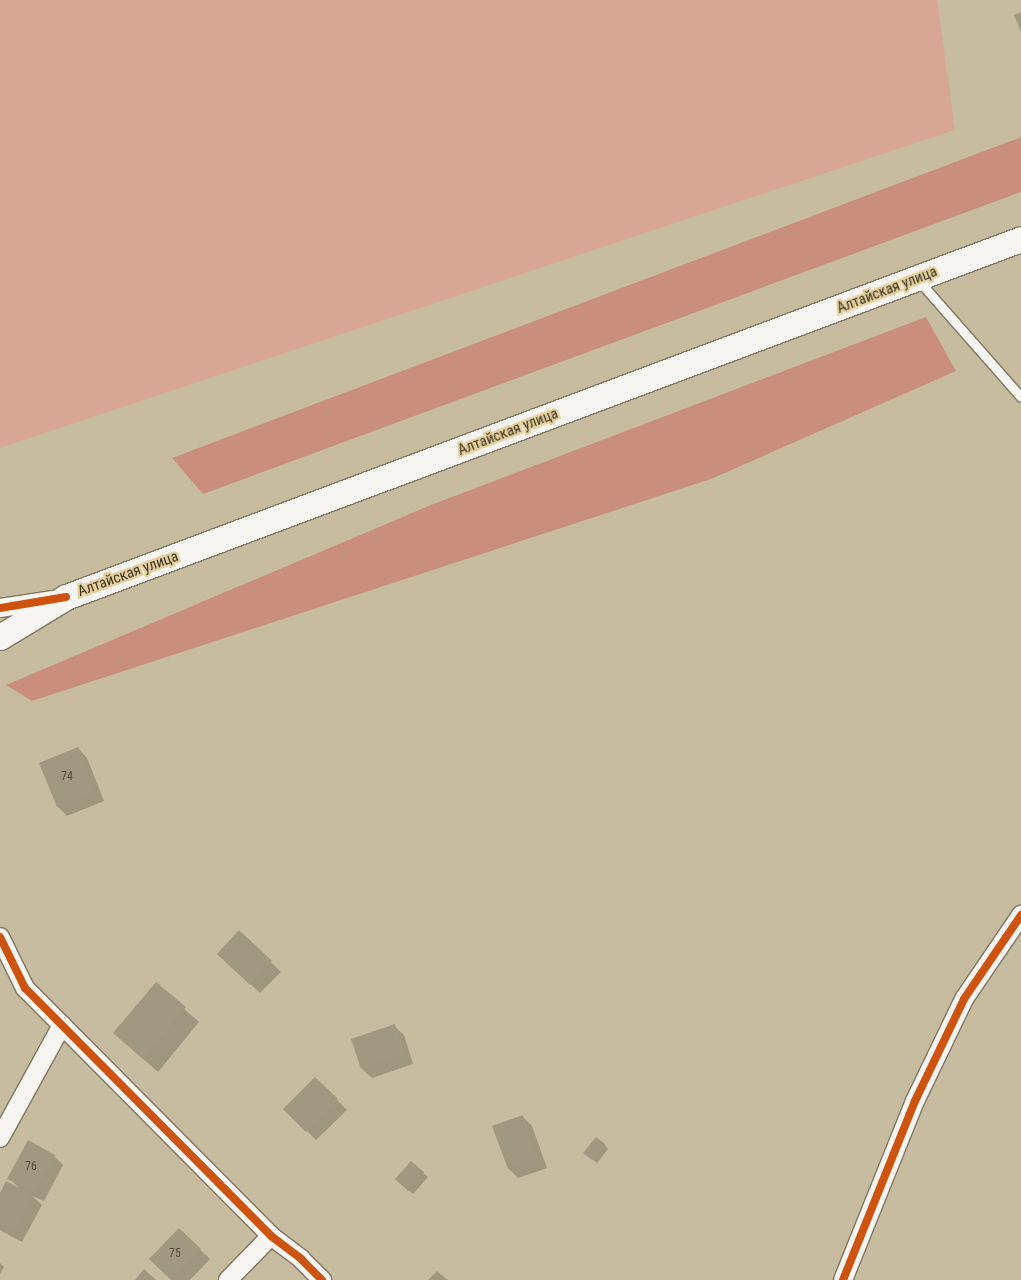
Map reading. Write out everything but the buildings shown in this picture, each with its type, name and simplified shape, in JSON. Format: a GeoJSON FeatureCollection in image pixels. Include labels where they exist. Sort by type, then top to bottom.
{"type":"FeatureCollection","features":[{"type":"Feature","properties":{"kind":"main road","name":"Алтайская улица"},"geometry":{"type":"LineString","coordinates":[[0,637],[66,597],[1021,239]]}},
{"type":"Feature","properties":{"kind":"street"},"geometry":{"type":"LineString","coordinates":[[0,608],[66,597]]}},
{"type":"Feature","properties":{"kind":"street"},"geometry":{"type":"LineString","coordinates":[[843,1280],[915,1101],[964,999],[1020,924]]}},
{"type":"Feature","properties":{"kind":"street"},"geometry":{"type":"LineString","coordinates":[[0,937],[25,988],[271,1236],[301,1259],[322,1280]]}},
{"type":"Feature","properties":{"kind":"street"},"geometry":{"type":"LineString","coordinates":[[0,1138],[62,1025]]}},
{"type":"Feature","properties":{"kind":"street"},"geometry":{"type":"LineString","coordinates":[[228,1280],[271,1236]]}},
{"type":"Feature","properties":{"kind":"lane"},"geometry":{"type":"LineString","coordinates":[[917,279],[1021,397]]}},
{"type":"Feature","properties":{"kind":"shaded area"},"geometry":{"type":"Polygon","coordinates":[[[0,0],[937,0],[955,130],[0,448],[0,0]]]}},
{"type":"Feature","properties":{"kind":"shaded area"},"geometry":{"type":"Polygon","coordinates":[[[1021,137],[1021,192],[203,494],[172,458],[1021,137]]]}},
{"type":"Feature","properties":{"kind":"shaded area"},"geometry":{"type":"Polygon","coordinates":[[[926,317],[956,371],[711,479],[32,701],[6,685],[431,505],[926,317]]]}},
{"type":"Feature","properties":{"kind":"cycle path"},"geometry":{"type":"LineString","coordinates":[[0,608],[66,597]]}},
{"type":"Feature","properties":{"kind":"cycle path"},"geometry":{"type":"LineString","coordinates":[[843,1280],[915,1101],[964,999],[1021,915]]}},
{"type":"Feature","properties":{"kind":"cycle path"},"geometry":{"type":"LineString","coordinates":[[0,937],[25,988],[271,1236],[301,1259],[322,1280]]}}]}
